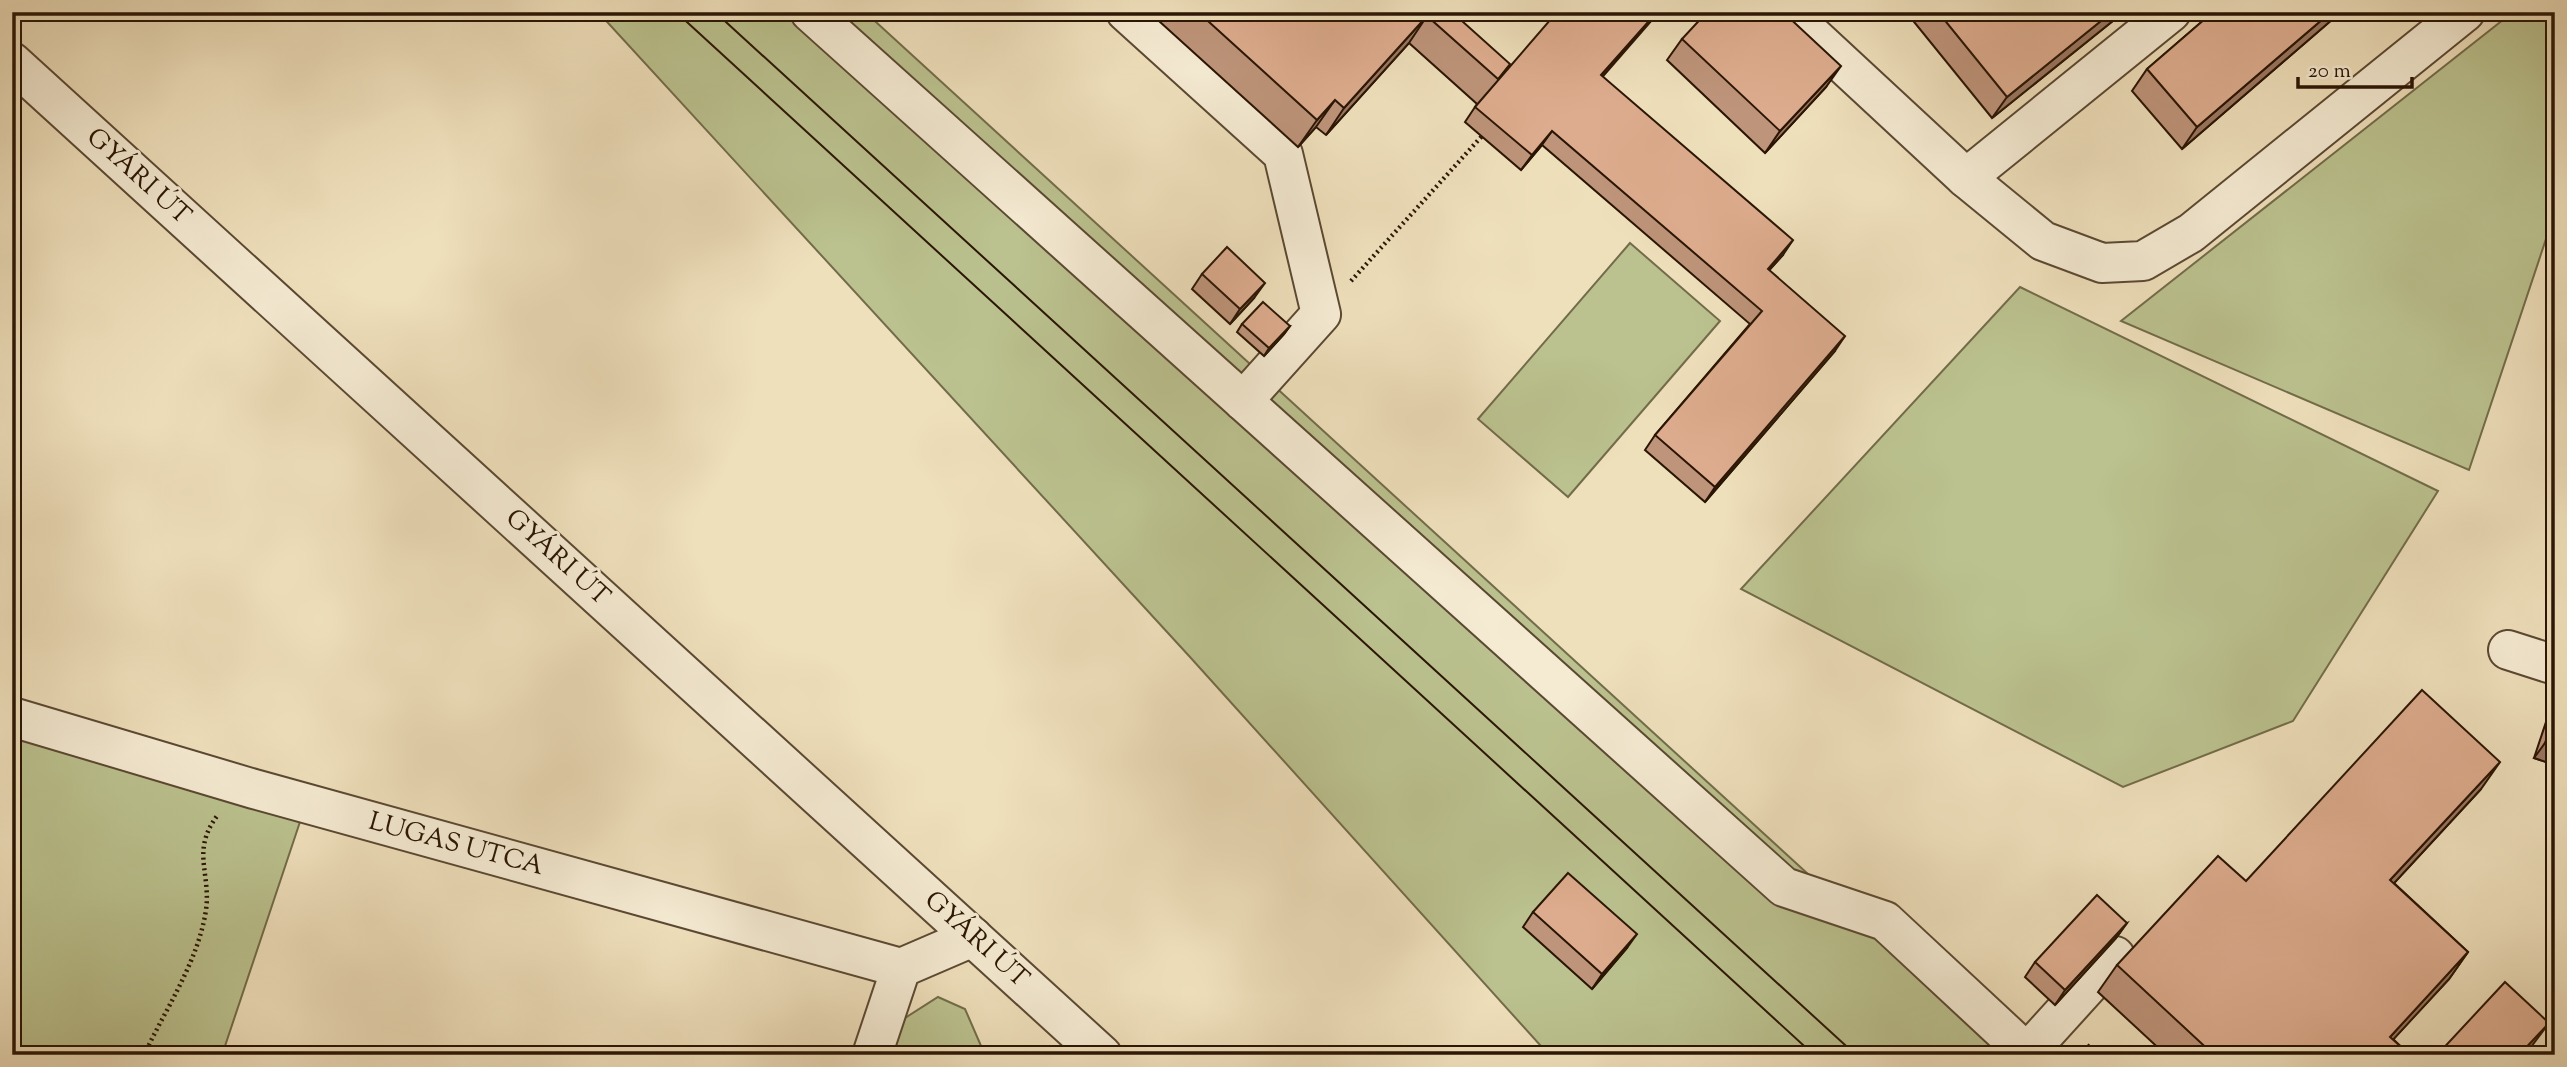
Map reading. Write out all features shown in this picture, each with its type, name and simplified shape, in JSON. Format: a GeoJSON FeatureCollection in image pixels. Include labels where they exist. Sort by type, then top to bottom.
{"type":"FeatureCollection","features":[{"type":"Feature","properties":{"kind":"street"},"geometry":{"type":"LineString","coordinates":[[810,12],[1784,887],[1885,921],[2028,1054],[2115,956]]}},
{"type":"Feature","properties":{"kind":"street"},"geometry":{"type":"LineString","coordinates":[[1126,12],[1283,154],[1321,314],[1243,401]]}},
{"type":"Feature","properties":{"kind":"street"},"geometry":{"type":"LineString","coordinates":[[1787,12],[1966,178],[2043,241],[2102,263],[2143,261],[2192,233],[2465,12]]}},
{"type":"Feature","properties":{"kind":"street"},"geometry":{"type":"LineString","coordinates":[[1966,178],[2171,12]]}},
{"type":"Feature","properties":{"kind":"street","name":"GYÁRI ÚT"},"geometry":{"type":"LineString","coordinates":[[12,62],[1102,1055]]}},
{"type":"Feature","properties":{"kind":"street"},"geometry":{"type":"LineString","coordinates":[[2508,650],[2555,665]]}},
{"type":"Feature","properties":{"kind":"street","name":"LUGAS UTCA"},"geometry":{"type":"LineString","coordinates":[[12,717],[254,789],[901,968]]}},
{"type":"Feature","properties":{"kind":"street"},"geometry":{"type":"LineString","coordinates":[[872,1055],[901,968],[973,937]]}},
{"type":"Feature","properties":{"kind":"path"},"geometry":{"type":"LineString","coordinates":[[1321,314],[1482,136]]}},
{"type":"Feature","properties":{"kind":"path"},"geometry":{"type":"LineString","coordinates":[[144,1055],[198,942],[206,907],[204,838],[218,815],[254,789]]}},
{"type":"Feature","properties":{"kind":"green space"},"geometry":{"type":"Polygon","coordinates":[[[598,12],[865,12],[2006,1055],[1549,1055],[1190,657],[598,12]]]}},
{"type":"Feature","properties":{"kind":"green space"},"geometry":{"type":"Polygon","coordinates":[[[2513,12],[2555,12],[2555,212],[2469,470],[2121,321],[2513,12]]]}},
{"type":"Feature","properties":{"kind":"green space"},"geometry":{"type":"Polygon","coordinates":[[[1630,243],[1720,321],[1568,497],[1478,419],[1630,243]]]}},
{"type":"Feature","properties":{"kind":"green space"},"geometry":{"type":"Polygon","coordinates":[[[2020,287],[2438,491],[2293,721],[2123,787],[1741,589],[2020,287]]]}},
{"type":"Feature","properties":{"kind":"green space"},"geometry":{"type":"Polygon","coordinates":[[[12,700],[312,786],[222,1055],[12,1055],[12,700]]]}},
{"type":"Feature","properties":{"kind":"green space"},"geometry":{"type":"Polygon","coordinates":[[[938,997],[965,1009],[985,1055],[884,1055],[894,1025],[938,997]]]}},
{"type":"Feature","properties":{"kind":"building"},"geometry":{"type":"Polygon","coordinates":[[[1198,12],[1452,12],[1510,64],[1498,79],[1427,16],[1344,108],[1335,100],[1317,120],[1198,12]]]}},
{"type":"Feature","properties":{"kind":"building"},"geometry":{"type":"Polygon","coordinates":[[[1557,12],[1657,12],[1601,75],[1793,240],[1768,269],[1845,336],[1715,487],[1655,435],[1762,311],[1552,131],[1532,155],[1475,107],[1557,12]]]}},
{"type":"Feature","properties":{"kind":"building"},"geometry":{"type":"Polygon","coordinates":[[[1707,12],[1783,12],[1841,66],[1780,131],[1682,39],[1707,12]]]}},
{"type":"Feature","properties":{"kind":"building"},"geometry":{"type":"Polygon","coordinates":[[[1938,12],[2112,12],[2007,97],[1938,12]]]}},
{"type":"Feature","properties":{"kind":"building"},"geometry":{"type":"Polygon","coordinates":[[[2213,12],[2331,12],[2197,127],[2147,69],[2213,12]]]}},
{"type":"Feature","properties":{"kind":"building"},"geometry":{"type":"Polygon","coordinates":[[[1227,247],[1265,283],[1240,309],[1202,274],[1227,247]]]}},
{"type":"Feature","properties":{"kind":"building"},"geometry":{"type":"Polygon","coordinates":[[[1263,302],[1290,326],[1269,348],[1242,324],[1263,302]]]}},
{"type":"Feature","properties":{"kind":"building"},"geometry":{"type":"Polygon","coordinates":[[[2422,690],[2500,762],[2390,880],[2468,952],[2390,1037],[2410,1055],[2214,1055],[2117,965],[2218,856],[2246,881],[2422,690]]]}},
{"type":"Feature","properties":{"kind":"building"},"geometry":{"type":"Polygon","coordinates":[[[2555,712],[2555,746],[2545,743],[2555,712]]]}},
{"type":"Feature","properties":{"kind":"building"},"geometry":{"type":"Polygon","coordinates":[[[1568,873],[1637,934],[1602,974],[1533,912],[1568,873]]]}},
{"type":"Feature","properties":{"kind":"building"},"geometry":{"type":"Polygon","coordinates":[[[2097,895],[2127,923],[2065,990],[2035,962],[2097,895]]]}},
{"type":"Feature","properties":{"kind":"building"},"geometry":{"type":"Polygon","coordinates":[[[2505,982],[2549,1023],[2519,1055],[2437,1055],[2505,982]]]}},
{"type":"Feature","properties":{"kind":"tram line"},"geometry":{"type":"LineString","coordinates":[[676,12],[1814,1055]]}},
{"type":"Feature","properties":{"kind":"tram line"},"geometry":{"type":"LineString","coordinates":[[715,12],[1856,1055]]}}]}
